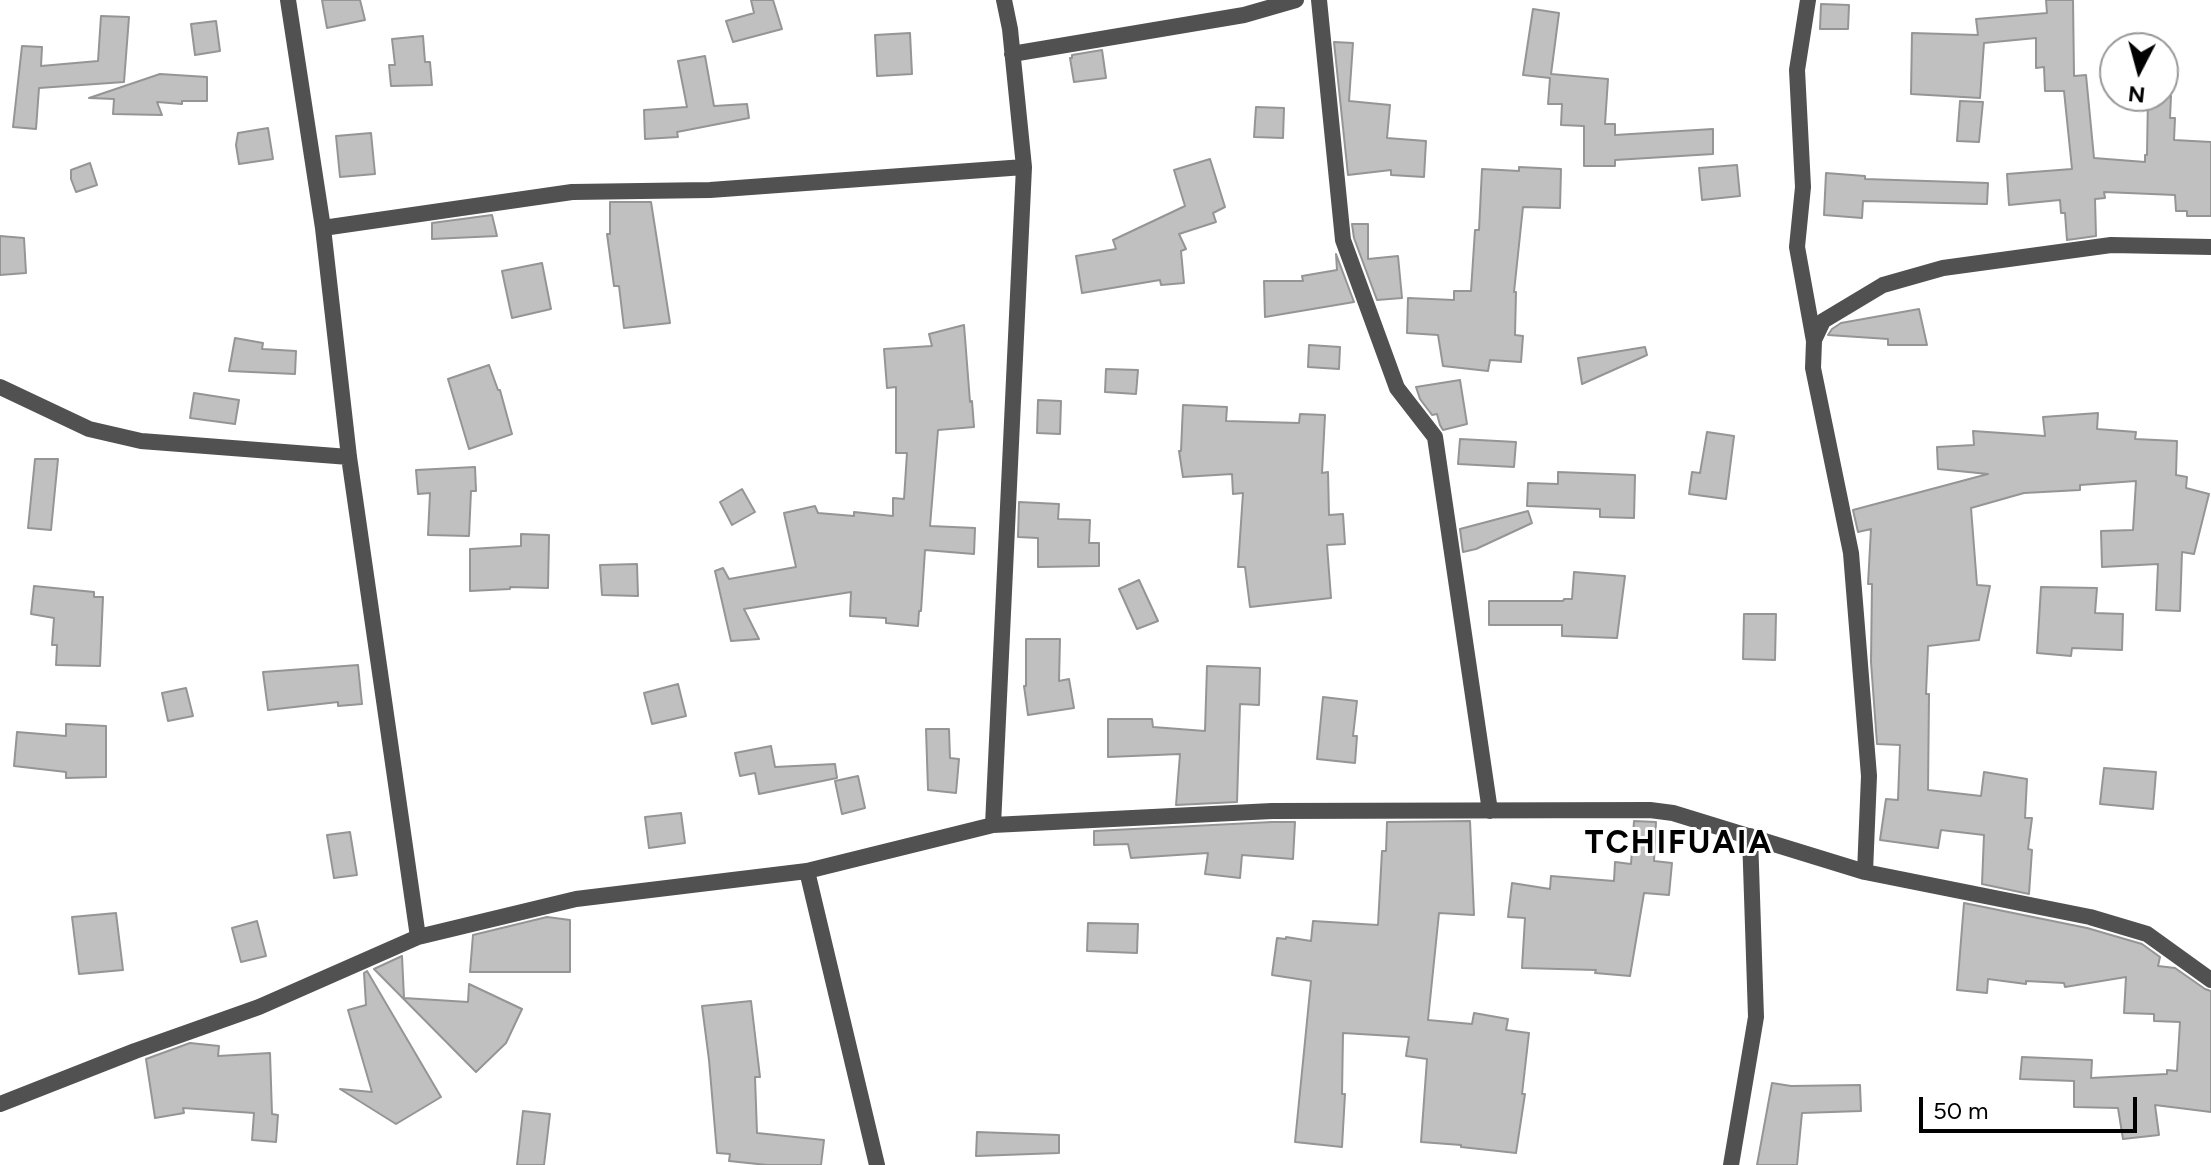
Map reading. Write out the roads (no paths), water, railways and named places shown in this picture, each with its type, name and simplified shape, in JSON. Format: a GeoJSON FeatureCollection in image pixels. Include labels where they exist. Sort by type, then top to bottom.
{"type":"FeatureCollection","features":[{"type":"Feature","properties":{"kind":"street"},"geometry":{"type":"LineString","coordinates":[[288,0],[323,228],[349,457],[418,937]]}},
{"type":"Feature","properties":{"kind":"street"},"geometry":{"type":"LineString","coordinates":[[993,825],[1024,167],[1004,0]]}},
{"type":"Feature","properties":{"kind":"street"},"geometry":{"type":"LineString","coordinates":[[1012,54],[1244,15],[1296,0]]}},
{"type":"Feature","properties":{"kind":"street"},"geometry":{"type":"LineString","coordinates":[[1319,0],[1343,240],[1397,388],[1435,437],[1490,811]]}},
{"type":"Feature","properties":{"kind":"street"},"geometry":{"type":"LineString","coordinates":[[1808,0],[1797,70],[1803,187],[1797,247],[1814,341],[1813,368],[1851,553],[1869,776],[1865,872]]}},
{"type":"Feature","properties":{"kind":"street"},"geometry":{"type":"LineString","coordinates":[[323,228],[572,192],[710,190],[1024,167]]}},
{"type":"Feature","properties":{"kind":"street"},"geometry":{"type":"LineString","coordinates":[[1814,341],[1823,321],[1883,285],[1943,268],[2111,245],[2211,247]]}},
{"type":"Feature","properties":{"kind":"street"},"geometry":{"type":"LineString","coordinates":[[0,387],[89,429],[141,441],[349,457]]}},
{"type":"Feature","properties":{"kind":"street"},"geometry":{"type":"LineString","coordinates":[[0,1104],[259,1007],[418,937],[576,899],[807,871],[993,825],[1272,811],[1650,810],[1673,813],[1865,872],[2090,917],[2147,934],[2211,980]]}},
{"type":"Feature","properties":{"kind":"street"},"geometry":{"type":"LineString","coordinates":[[1731,1165],[1756,1017],[1750,836]]}},
{"type":"Feature","properties":{"kind":"street"},"geometry":{"type":"LineString","coordinates":[[807,871],[877,1165]]}},
{"type":"Feature","properties":{"kind":"district","name":"TCHIFUAIA"},"geometry":{"type":"Point","coordinates":[1679,844]}}]}
